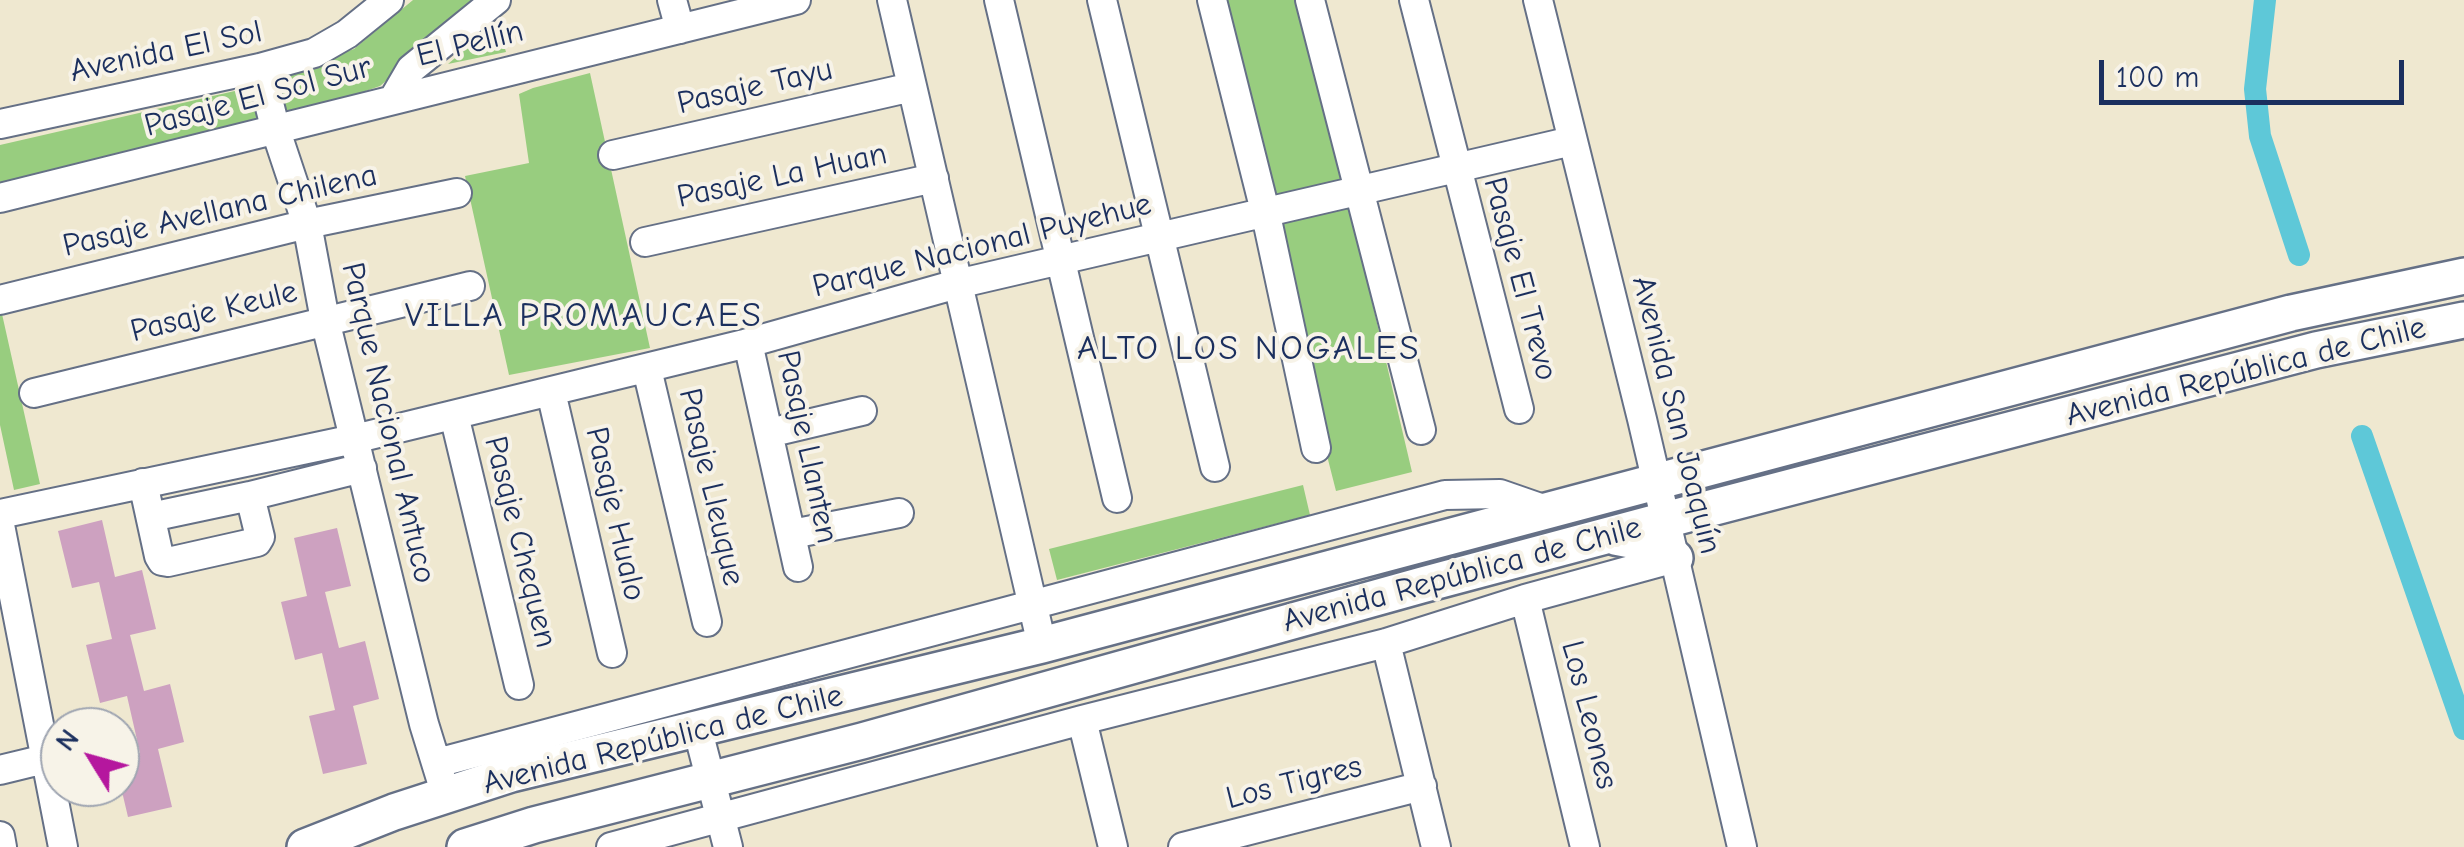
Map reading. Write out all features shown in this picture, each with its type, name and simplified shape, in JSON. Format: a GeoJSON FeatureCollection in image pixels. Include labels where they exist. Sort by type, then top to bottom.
{"type":"FeatureCollection","features":[{"type":"Feature","properties":{"kind":"main road","name":"Avenida República de Chile"},"geometry":{"type":"LineString","coordinates":[[305,847],[441,779],[511,774],[698,731],[1042,645],[2292,314],[2464,276]]}},
{"type":"Feature","properties":{"kind":"main road","name":"Avenida República de Chile"},"geometry":{"type":"LineString","coordinates":[[465,847],[534,825],[1665,520],[2297,355],[2464,320]]}},
{"type":"Feature","properties":{"kind":"main road"},"geometry":{"type":"LineString","coordinates":[[1604,537],[1646,542],[1675,558]]}},
{"type":"Feature","properties":{"kind":"street","name":"Avenida El Sol"},"geometry":{"type":"LineString","coordinates":[[0,124],[260,68],[329,46],[389,0]]}},
{"type":"Feature","properties":{"kind":"street","name":"Pasaje El Sol Sur"},"geometry":{"type":"LineString","coordinates":[[0,198],[394,98],[411,69],[496,0]]}},
{"type":"Feature","properties":{"kind":"street"},"geometry":{"type":"LineString","coordinates":[[672,0],[680,29]]}},
{"type":"Feature","properties":{"kind":"street"},"geometry":{"type":"LineString","coordinates":[[892,0],[1042,645]]}},
{"type":"Feature","properties":{"kind":"street"},"geometry":{"type":"LineString","coordinates":[[999,0],[1118,498]]}},
{"type":"Feature","properties":{"kind":"street"},"geometry":{"type":"LineString","coordinates":[[1102,0],[1214,467]]}},
{"type":"Feature","properties":{"kind":"street"},"geometry":{"type":"LineString","coordinates":[[1212,0],[1266,215],[1316,448]]}},
{"type":"Feature","properties":{"kind":"street"},"geometry":{"type":"LineString","coordinates":[[1310,0],[1422,430]]}},
{"type":"Feature","properties":{"kind":"street","name":"Pasaje El Trevo"},"geometry":{"type":"LineString","coordinates":[[1414,0],[1454,168],[1519,408]]}},
{"type":"Feature","properties":{"kind":"street","name":"Avenida San Joaquín"},"geometry":{"type":"LineString","coordinates":[[1538,0],[1742,847]]}},
{"type":"Feature","properties":{"kind":"street","name":"El Pellín"},"geometry":{"type":"LineString","coordinates":[[394,98],[784,2]]}},
{"type":"Feature","properties":{"kind":"street","name":"Parque Nacional Antuco"},"geometry":{"type":"LineString","coordinates":[[260,68],[308,224],[325,320],[424,724],[441,779]]}},
{"type":"Feature","properties":{"kind":"street","name":"Pasaje Tayu"},"geometry":{"type":"LineString","coordinates":[[613,154],[912,87]]}},
{"type":"Feature","properties":{"kind":"street","name":"Parque Nacional Puyehue"},"geometry":{"type":"LineString","coordinates":[[0,514],[354,439],[748,343],[957,284],[1572,142]]}},
{"type":"Feature","properties":{"kind":"street","name":"Pasaje La Huan"},"geometry":{"type":"LineString","coordinates":[[645,242],[934,178]]}},
{"type":"Feature","properties":{"kind":"street","name":"Pasaje Avellana Chilena"},"geometry":{"type":"LineString","coordinates":[[0,300],[308,224],[457,192]]}},
{"type":"Feature","properties":{"kind":"street","name":"Pasaje Keule"},"geometry":{"type":"LineString","coordinates":[[34,393],[470,286]]}},
{"type":"Feature","properties":{"kind":"street","name":"Pasaje Llanten"},"geometry":{"type":"LineString","coordinates":[[748,343],[798,567]]}},
{"type":"Feature","properties":{"kind":"street","name":"Pasaje Lleuque"},"geometry":{"type":"LineString","coordinates":[[646,368],[707,622]]}},
{"type":"Feature","properties":{"kind":"street","name":"Pasaje Hualo"},"geometry":{"type":"LineString","coordinates":[[551,392],[612,653]]}},
{"type":"Feature","properties":{"kind":"street"},"geometry":{"type":"LineString","coordinates":[[768,433],[862,410]]}},
{"type":"Feature","properties":{"kind":"street","name":"Pasaje Chequen"},"geometry":{"type":"LineString","coordinates":[[454,415],[519,685]]}},
{"type":"Feature","properties":{"kind":"street"},"geometry":{"type":"LineString","coordinates":[[151,518],[362,468]]}},
{"type":"Feature","properties":{"kind":"street"},"geometry":{"type":"LineString","coordinates":[[144,483],[162,561],[252,544],[260,536],[250,496]]}},
{"type":"Feature","properties":{"kind":"street","name":"Avenida República de Chile"},"geometry":{"type":"LineString","coordinates":[[441,779],[1033,604],[1445,495],[1500,494],[1549,511]]}},
{"type":"Feature","properties":{"kind":"street"},"geometry":{"type":"LineString","coordinates":[[792,534],[899,513]]}},
{"type":"Feature","properties":{"kind":"street"},"geometry":{"type":"LineString","coordinates":[[0,525],[40,733]]}},
{"type":"Feature","properties":{"kind":"street","name":"Avenida República de Chile"},"geometry":{"type":"LineString","coordinates":[[610,847],[1386,643],[1675,558]]}},
{"type":"Feature","properties":{"kind":"street","name":"Los Leones"},"geometry":{"type":"LineString","coordinates":[[1525,599],[1584,847]]}},
{"type":"Feature","properties":{"kind":"street"},"geometry":{"type":"LineString","coordinates":[[1386,643],[1436,847]]}},
{"type":"Feature","properties":{"kind":"street"},"geometry":{"type":"LineString","coordinates":[[1082,720],[1113,847]]}},
{"type":"Feature","properties":{"kind":"street"},"geometry":{"type":"LineString","coordinates":[[698,731],[728,847]]}},
{"type":"Feature","properties":{"kind":"street"},"geometry":{"type":"LineString","coordinates":[[0,770],[40,760]]}},
{"type":"Feature","properties":{"kind":"street","name":"Los Tigres"},"geometry":{"type":"LineString","coordinates":[[1183,847],[1422,786]]}},
{"type":"Feature","properties":{"kind":"street"},"geometry":{"type":"LineString","coordinates":[[55,807],[63,847]]}},
{"type":"Feature","properties":{"kind":"street"},"geometry":{"type":"LineString","coordinates":[[0,836],[2,847]]}},
{"type":"Feature","properties":{"kind":"green space"},"geometry":{"type":"Polygon","coordinates":[[[413,0],[483,0],[380,86],[286,119],[279,75],[354,49],[413,0]]]}},
{"type":"Feature","properties":{"kind":"green space"},"geometry":{"type":"Polygon","coordinates":[[[1211,0],[1301,0],[1412,472],[1336,491],[1211,0]]]}},
{"type":"Feature","properties":{"kind":"green space"},"geometry":{"type":"Polygon","coordinates":[[[497,22],[506,52],[448,64],[497,22]]]}},
{"type":"Feature","properties":{"kind":"green space"},"geometry":{"type":"Polygon","coordinates":[[[590,73],[650,348],[509,375],[465,176],[529,163],[519,94],[590,73]]]}},
{"type":"Feature","properties":{"kind":"green space"},"geometry":{"type":"Polygon","coordinates":[[[252,87],[260,123],[0,183],[0,145],[252,87]]]}},
{"type":"Feature","properties":{"kind":"green space"},"geometry":{"type":"Polygon","coordinates":[[[0,305],[40,484],[14,490],[0,425],[0,305]]]}},
{"type":"Feature","properties":{"kind":"green space"},"geometry":{"type":"Polygon","coordinates":[[[1303,485],[1310,515],[1057,580],[1049,549],[1303,485]]]}},
{"type":"Feature","properties":{"kind":"building"},"geometry":{"type":"Polygon","coordinates":[[[102,520],[115,577],[142,570],[156,629],[130,635],[144,691],[170,684],[184,742],[158,749],[172,807],[128,817],[126,807],[140,807],[140,707],[130,707],[127,696],[100,703],[86,645],[112,639],[99,582],[72,588],[58,531],[102,520]]]}},
{"type":"Feature","properties":{"kind":"building"},"geometry":{"type":"Polygon","coordinates":[[[337,528],[351,586],[325,592],[339,648],[365,641],[379,699],[353,706],[367,764],[323,774],[309,716],[335,710],[322,653],[295,660],[281,602],[307,596],[294,538],[337,528]]]}},
{"type":"Feature","properties":{"kind":"waterway"},"geometry":{"type":"LineString","coordinates":[[2265,0],[2255,89],[2260,136],[2299,255]]}},
{"type":"Feature","properties":{"kind":"waterway"},"geometry":{"type":"LineString","coordinates":[[2362,436],[2464,729]]}},
{"type":"Feature","properties":{"kind":"district","name":"VILLA PROMAUCAES"},"geometry":{"type":"Point","coordinates":[584,316]}},
{"type":"Feature","properties":{"kind":"district","name":"ALTO LOS NOGALES"},"geometry":{"type":"Point","coordinates":[1249,349]}}]}
